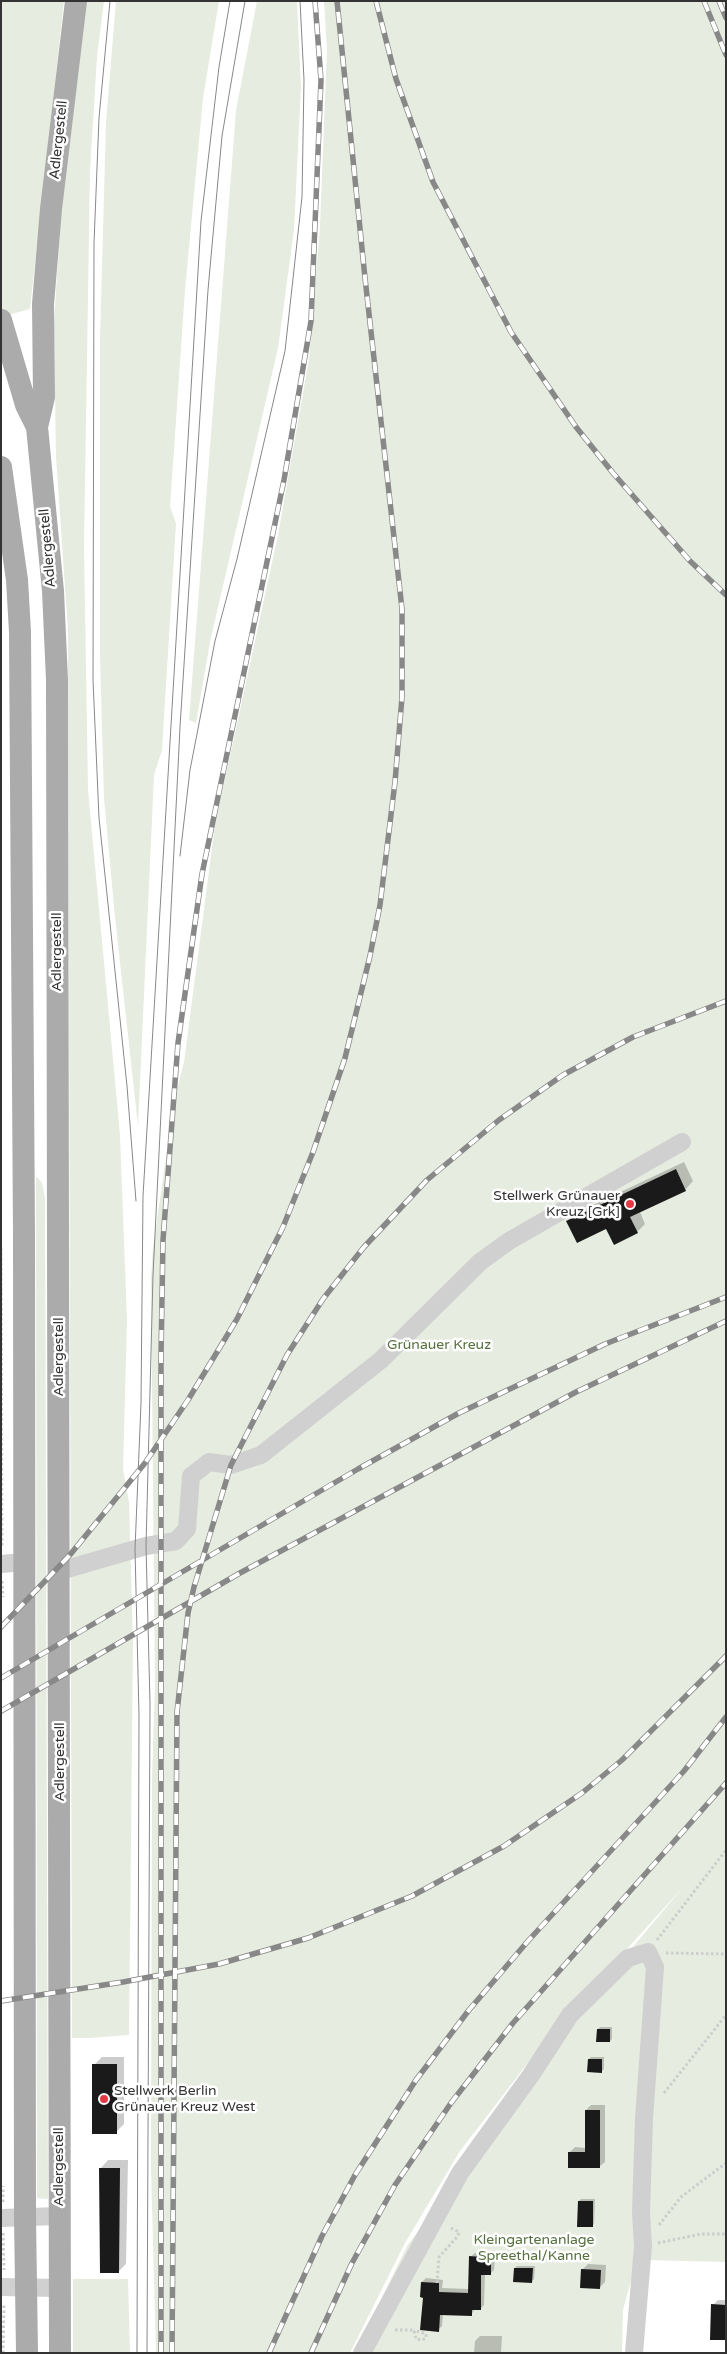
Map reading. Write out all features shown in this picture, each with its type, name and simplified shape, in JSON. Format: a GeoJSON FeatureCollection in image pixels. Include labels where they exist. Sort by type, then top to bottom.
{"type":"FeatureCollection","features":[{"type":"Feature","properties":{"kind":"main road","name":"Adlergestell"},"geometry":{"type":"LineString","coordinates":[[60,2353],[57,680],[52,591],[37,427],[44,397],[43,304],[51,209],[76,1]]}},
{"type":"Feature","properties":{"kind":"main road","name":"Adlergestell"},"geometry":{"type":"LineString","coordinates":[[1,320],[26,405],[37,427]]}},
{"type":"Feature","properties":{"kind":"main road"},"geometry":{"type":"LineString","coordinates":[[1,467],[16,572],[20,632],[24,1562],[10,2218],[27,2286],[27,2353]]}},
{"type":"Feature","properties":{"kind":"main road"},"geometry":{"type":"LineString","coordinates":[[23,1039],[57,1040]]}},
{"type":"Feature","properties":{"kind":"street"},"geometry":{"type":"LineString","coordinates":[[60,1571],[146,1546],[176,1541],[186,1528],[191,1476],[209,1462],[231,1465],[261,1455],[382,1360],[480,1262],[509,1241],[682,1142]]}},
{"type":"Feature","properties":{"kind":"street"},"geometry":{"type":"LineString","coordinates":[[2,1564],[24,1562]]}},
{"type":"Feature","properties":{"kind":"street"},"geometry":{"type":"LineString","coordinates":[[362,2353],[460,2173],[531,2075],[570,2015],[628,1958],[648,1952],[655,1967],[644,2118],[641,2213],[643,2246],[634,2353]]}},
{"type":"Feature","properties":{"kind":"street"},"geometry":{"type":"LineString","coordinates":[[10,2218],[59,2216]]}},
{"type":"Feature","properties":{"kind":"street"},"geometry":{"type":"LineString","coordinates":[[2,2286],[60,2288]]}},
{"type":"Feature","properties":{"kind":"path"},"geometry":{"type":"LineString","coordinates":[[1,1248],[2,1564]]}},
{"type":"Feature","properties":{"kind":"path"},"geometry":{"type":"LineString","coordinates":[[648,1952],[726,1850]]}},
{"type":"Feature","properties":{"kind":"path"},"geometry":{"type":"LineString","coordinates":[[648,1952],[726,1954]]}},
{"type":"Feature","properties":{"kind":"path"},"geometry":{"type":"LineString","coordinates":[[644,2118],[726,2015]]}},
{"type":"Feature","properties":{"kind":"path"},"geometry":{"type":"LineString","coordinates":[[643,2246],[681,2197],[726,2163]]}},
{"type":"Feature","properties":{"kind":"path"},"geometry":{"type":"LineString","coordinates":[[3,2353],[2,2286],[10,2218]]}},
{"type":"Feature","properties":{"kind":"path"},"geometry":{"type":"LineString","coordinates":[[436,2219],[459,2232],[458,2236],[439,2257],[437,2283]]}},
{"type":"Feature","properties":{"kind":"path"},"geometry":{"type":"LineString","coordinates":[[643,2246],[701,2234],[726,2234]]}},
{"type":"Feature","properties":{"kind":"path"},"geometry":{"type":"LineString","coordinates":[[370,2337],[375,2339],[383,2337],[393,2330],[414,2330]]}},
{"type":"Feature","properties":{"kind":"green space"},"geometry":{"type":"Polygon","coordinates":[[[1,1],[64,1],[30,309],[1,317],[1,1]]]}},
{"type":"Feature","properties":{"kind":"green space"},"geometry":{"type":"Polygon","coordinates":[[[85,1],[104,1],[97,57],[90,170],[84,546],[88,790],[120,1135],[127,1321],[123,1469],[129,1502],[133,1644],[129,2035],[72,2038],[68,630],[56,457],[54,323],[63,181],[85,1]]]}},
{"type":"Feature","properties":{"kind":"green space"},"geometry":{"type":"Polygon","coordinates":[[[116,1],[219,1],[203,98],[185,290],[170,507],[176,523],[162,750],[154,775],[138,1126],[104,798],[100,655],[100,339],[106,123],[116,1]]]}},
{"type":"Feature","properties":{"kind":"green space"},"geometry":{"type":"Polygon","coordinates":[[[257,1],[297,1],[301,87],[294,230],[278,348],[210,642],[196,723],[189,720],[236,111],[257,1]]]}},
{"type":"Feature","properties":{"kind":"green space","name":"Grünauer Kreuz"},"geometry":{"type":"Polygon","coordinates":[[[324,1],[726,1],[726,2262],[647,2260],[641,2244],[623,2310],[622,2353],[355,2353],[407,2246],[617,1966],[684,1886],[550,2034],[460,2151],[405,2243],[350,2353],[156,2353],[151,2168],[152,1778],[155,1687],[151,1278],[153,1248],[174,1102],[184,1062],[215,825],[278,535],[309,359],[320,226],[327,50],[324,1]]]}},
{"type":"Feature","properties":{"kind":"green space"},"geometry":{"type":"Polygon","coordinates":[[[36,1176],[42,1183],[45,1197],[48,2199],[37,2198],[36,1176]]]}},
{"type":"Feature","properties":{"kind":"green space"},"geometry":{"type":"Polygon","coordinates":[[[73,2279],[128,2279],[130,2353],[73,2353],[73,2279]]]}},
{"type":"Feature","properties":{"kind":"building","name":"Stellwerk Grünauer Kreuz [Grk]"},"geometry":{"type":"Polygon","coordinates":[[[676,1169],[686,1191],[630,1217],[638,1233],[614,1245],[606,1229],[577,1243],[566,1221],[676,1169]]]}},
{"type":"Feature","properties":{"kind":"building"},"geometry":{"type":"Polygon","coordinates":[[[597,2029],[610,2029],[610,2042],[596,2042],[597,2029]]]}},
{"type":"Feature","properties":{"kind":"building"},"geometry":{"type":"Polygon","coordinates":[[[588,2059],[602,2059],[602,2073],[587,2072],[588,2059]]]}},
{"type":"Feature","properties":{"kind":"building","name":"Stellwerk Berlin Grünauer Kreuz West"},"geometry":{"type":"Polygon","coordinates":[[[92,2064],[117,2064],[117,2134],[92,2134],[92,2064]]]}},
{"type":"Feature","properties":{"kind":"building"},"geometry":{"type":"Polygon","coordinates":[[[585,2110],[600,2110],[600,2168],[568,2168],[568,2152],[585,2152],[585,2110]]]}},
{"type":"Feature","properties":{"kind":"building"},"geometry":{"type":"Polygon","coordinates":[[[99,2168],[120,2168],[119,2273],[100,2273],[99,2168]]]}},
{"type":"Feature","properties":{"kind":"building"},"geometry":{"type":"Polygon","coordinates":[[[578,2201],[593,2201],[593,2227],[577,2227],[578,2201]]]}},
{"type":"Feature","properties":{"kind":"building"},"geometry":{"type":"Polygon","coordinates":[[[469,2256],[482,2257],[482,2260],[491,2260],[491,2275],[481,2275],[481,2310],[472,2310],[472,2316],[440,2315],[439,2332],[420,2330],[423,2298],[420,2297],[421,2282],[439,2283],[439,2292],[468,2293],[469,2256]]]}},
{"type":"Feature","properties":{"kind":"building"},"geometry":{"type":"Polygon","coordinates":[[[514,2268],[533,2268],[532,2283],[513,2282],[514,2268]]]}},
{"type":"Feature","properties":{"kind":"building"},"geometry":{"type":"Polygon","coordinates":[[[581,2269],[601,2270],[600,2289],[580,2288],[581,2269]]]}},
{"type":"Feature","properties":{"kind":"building"},"geometry":{"type":"Polygon","coordinates":[[[711,2304],[726,2305],[726,2340],[710,2340],[711,2304]]]}},
{"type":"Feature","properties":{"kind":"tram line"},"geometry":{"type":"LineString","coordinates":[[110,1],[99,118],[94,243],[93,680],[99,818],[127,1086],[136,1201]]}},
{"type":"Feature","properties":{"kind":"tram line"},"geometry":{"type":"LineString","coordinates":[[137,2353],[139,1715],[135,1549],[141,1403],[143,1196],[201,221],[219,67],[230,1]]}},
{"type":"Feature","properties":{"kind":"tram line"},"geometry":{"type":"LineString","coordinates":[[147,2353],[150,1703],[146,1546],[153,1275],[180,727],[208,290],[222,136],[245,1]]}},
{"type":"Feature","properties":{"kind":"tram line"},"geometry":{"type":"LineString","coordinates":[[180,856],[190,770],[215,641],[237,559],[285,351],[302,197],[304,80],[300,1]]}},
{"type":"Feature","properties":{"kind":"railway"},"geometry":{"type":"LineString","coordinates":[[161,2353],[161,1356],[163,1240],[178,1043],[202,874],[284,480],[311,321],[321,80],[315,1]]}},
{"type":"Feature","properties":{"kind":"railway"},"geometry":{"type":"LineString","coordinates":[[1,1627],[69,1556],[145,1463],[188,1400],[237,1319],[283,1227],[313,1152],[345,1058],[370,956],[380,905],[395,782],[402,697],[402,609],[365,278],[337,1]]}},
{"type":"Feature","properties":{"kind":"railway"},"geometry":{"type":"LineString","coordinates":[[376,1],[396,79],[433,182],[511,332],[576,427],[613,473],[690,561],[726,595]]}},
{"type":"Feature","properties":{"kind":"railway"},"geometry":{"type":"LineString","coordinates":[[704,1],[726,55]]}},
{"type":"Feature","properties":{"kind":"railway"},"geometry":{"type":"LineString","coordinates":[[719,1],[726,18]]}},
{"type":"Feature","properties":{"kind":"railway"},"geometry":{"type":"LineString","coordinates":[[172,2353],[177,1712],[188,1613],[231,1465],[287,1355],[323,1299],[364,1247],[427,1180],[499,1120],[563,1075],[633,1037],[726,1001]]}},
{"type":"Feature","properties":{"kind":"railway"},"geometry":{"type":"LineString","coordinates":[[1,1678],[358,1469],[459,1413],[605,1344],[726,1297]]}},
{"type":"Feature","properties":{"kind":"railway"},"geometry":{"type":"LineString","coordinates":[[1,1711],[240,1573],[576,1392],[726,1321]]}},
{"type":"Feature","properties":{"kind":"railway"},"geometry":{"type":"LineString","coordinates":[[1,2001],[123,1982],[219,1964],[308,1938],[412,1896],[504,1846],[582,1793],[622,1760],[726,1656]]}},
{"type":"Feature","properties":{"kind":"railway"},"geometry":{"type":"LineString","coordinates":[[269,2353],[322,2236],[355,2175],[416,2080],[469,2010],[528,1941],[684,1771],[726,1717]]}},
{"type":"Feature","properties":{"kind":"railway"},"geometry":{"type":"LineString","coordinates":[[311,2353],[352,2263],[395,2185],[451,2103],[513,2023],[726,1783]]}},
{"type":"Feature","properties":{"kind":"place","name":"Stellwerk Grünauer Kreuz [Grk]"},"geometry":{"type":"Point","coordinates":[630,1204]}},
{"type":"Feature","properties":{"kind":"place","name":"Stellwerk Berlin Grünauer Kreuz West"},"geometry":{"type":"Point","coordinates":[104,2099]}},
{"type":"Feature","properties":{"kind":"park label","name":"Kleingartenanlage Spreethal/Kanne"},"geometry":{"type":"Point","coordinates":[534,2248]}}]}
